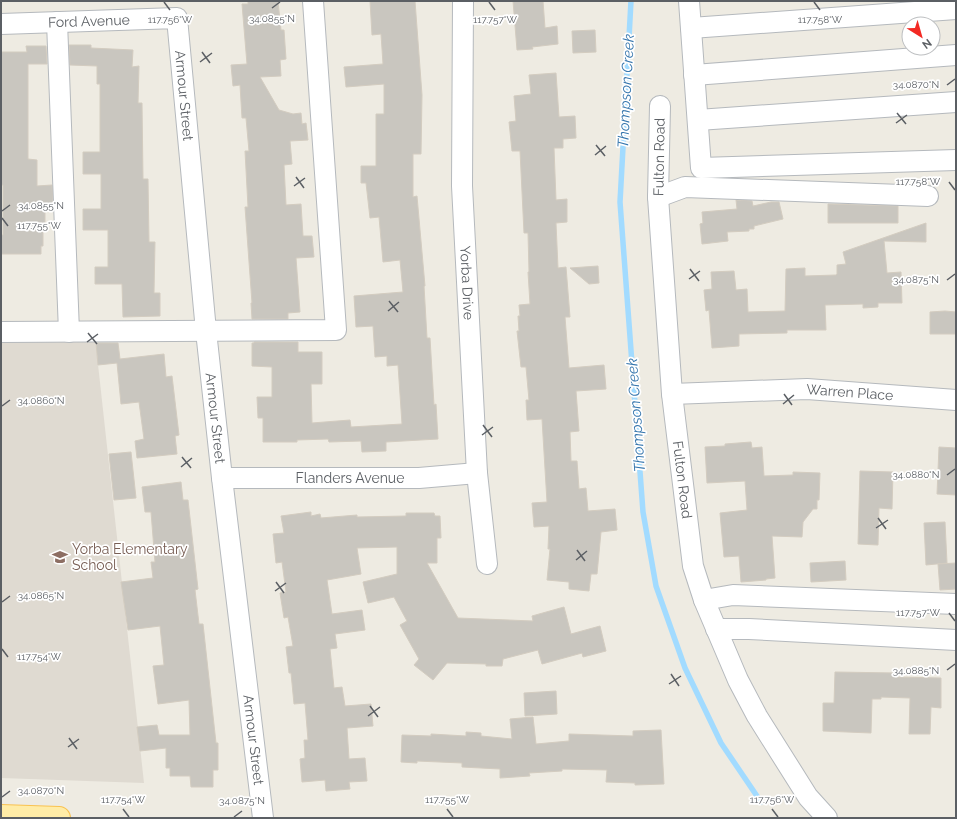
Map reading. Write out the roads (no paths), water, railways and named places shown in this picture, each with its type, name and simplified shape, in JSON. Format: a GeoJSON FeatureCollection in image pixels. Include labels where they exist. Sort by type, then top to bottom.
{"type":"FeatureCollection","features":[{"type":"Feature","properties":{"kind":"main road"},"geometry":{"type":"LineString","coordinates":[[1,816],[59,818]]}},
{"type":"Feature","properties":{"kind":"street"},"geometry":{"type":"LineString","coordinates":[[1,332],[336,330],[313,1]]}},
{"type":"Feature","properties":{"kind":"street","name":"Yorba Drive"},"geometry":{"type":"LineString","coordinates":[[463,1],[462,186],[477,473],[487,564]]}},
{"type":"Feature","properties":{"kind":"street"},"geometry":{"type":"LineString","coordinates":[[689,1],[701,168],[956,160]]}},
{"type":"Feature","properties":{"kind":"street"},"geometry":{"type":"LineString","coordinates":[[691,28],[956,9]]}},
{"type":"Feature","properties":{"kind":"street","name":"Armour Street"},"geometry":{"type":"LineString","coordinates":[[176,18],[206,331],[263,818]]}},
{"type":"Feature","properties":{"kind":"street","name":"Ford Avenue"},"geometry":{"type":"LineString","coordinates":[[1,24],[176,18]]}},
{"type":"Feature","properties":{"kind":"street"},"geometry":{"type":"LineString","coordinates":[[57,22],[69,332]]}},
{"type":"Feature","properties":{"kind":"street"},"geometry":{"type":"LineString","coordinates":[[694,75],[956,55]]}},
{"type":"Feature","properties":{"kind":"street"},"geometry":{"type":"LineString","coordinates":[[698,120],[956,102]]}},
{"type":"Feature","properties":{"kind":"street","name":"Fulton Road"},"geometry":{"type":"LineString","coordinates":[[660,106],[658,197],[672,394],[693,566],[704,600],[716,629],[738,680],[757,716],[808,797],[827,818]]}},
{"type":"Feature","properties":{"kind":"street"},"geometry":{"type":"LineString","coordinates":[[658,197],[685,187],[928,196]]}},
{"type":"Feature","properties":{"kind":"street","name":"Warren Place"},"geometry":{"type":"LineString","coordinates":[[672,394],[807,389],[956,400]]}},
{"type":"Feature","properties":{"kind":"street","name":"Flanders Avenue"},"geometry":{"type":"LineString","coordinates":[[222,478],[419,478],[477,473]]}},
{"type":"Feature","properties":{"kind":"street"},"geometry":{"type":"LineString","coordinates":[[704,600],[733,595],[956,604]]}},
{"type":"Feature","properties":{"kind":"street"},"geometry":{"type":"LineString","coordinates":[[716,629],[749,629],[956,640]]}},
{"type":"Feature","properties":{"kind":"waterway","name":"Thompson Creek"},"geometry":{"type":"LineString","coordinates":[[631,1],[620,202],[643,512],[656,586],[685,668],[721,743],[761,802]]}},
{"type":"Feature","properties":{"kind":"place","name":"Yorba Elementary School"},"geometry":{"type":"Point","coordinates":[60,557]}}]}
